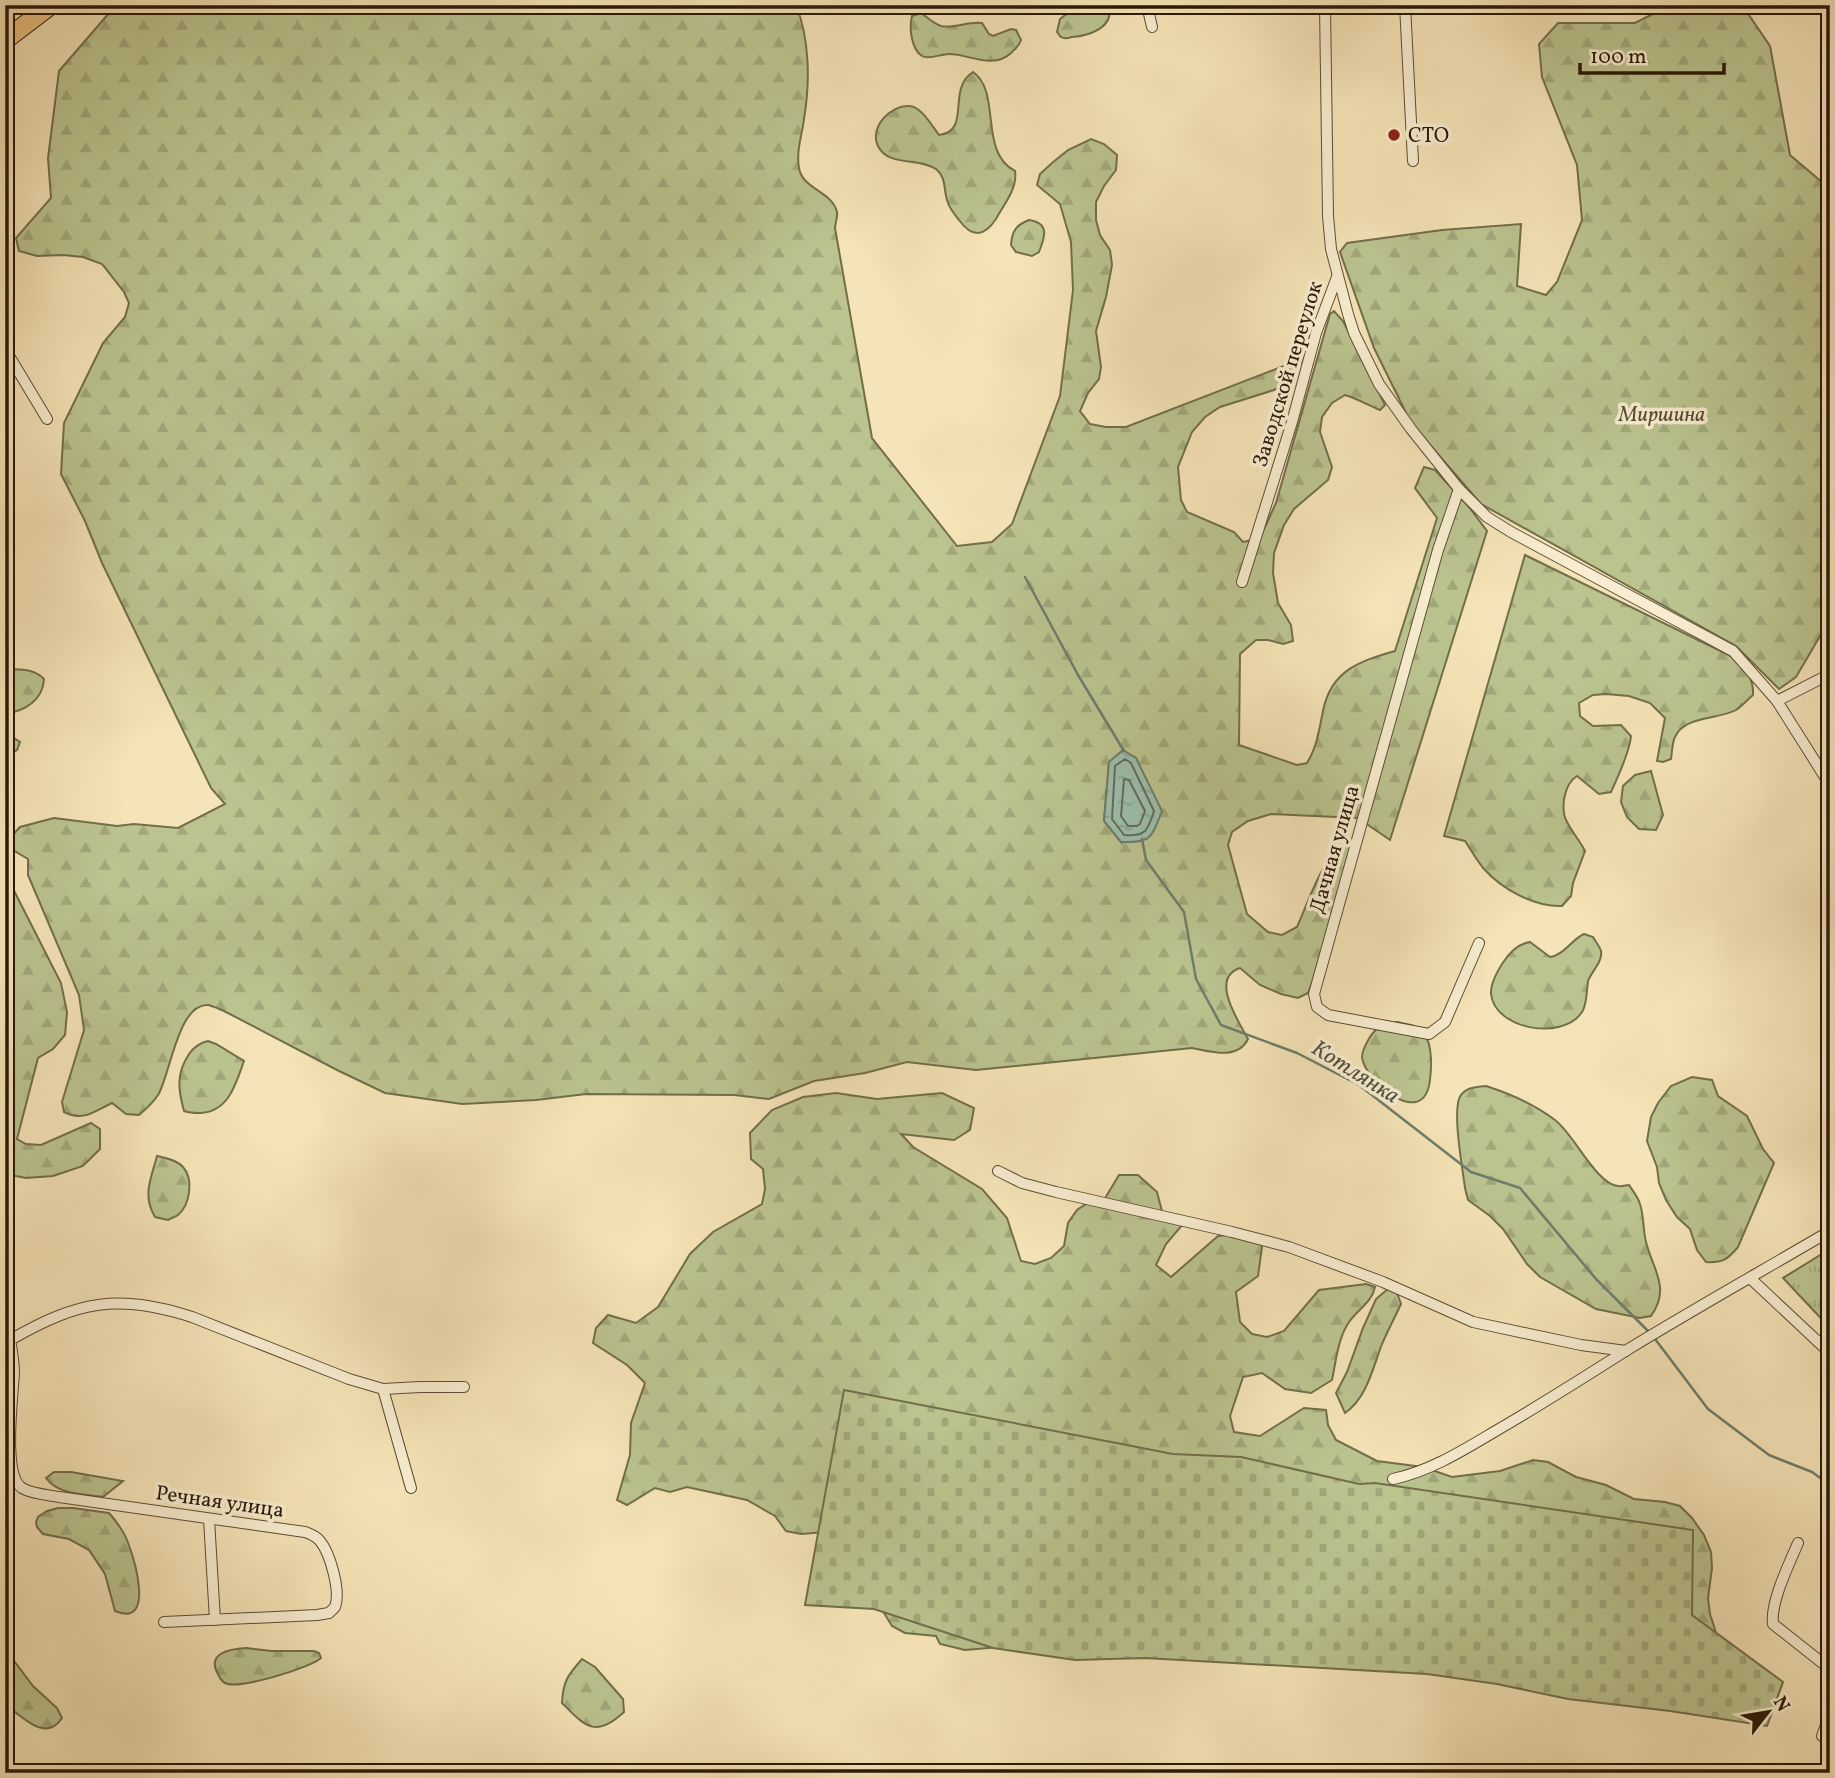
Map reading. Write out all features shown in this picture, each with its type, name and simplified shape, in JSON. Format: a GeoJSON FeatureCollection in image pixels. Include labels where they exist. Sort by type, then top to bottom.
{"type":"FeatureCollection","features":[{"type":"Feature","properties":{"kind":"highway"},"geometry":{"type":"LineString","coordinates":[[5,40],[51,5]]}},
{"type":"Feature","properties":{"kind":"street"},"geometry":{"type":"LineString","coordinates":[[1147,5],[1152,27]]}},
{"type":"Feature","properties":{"kind":"street","name":"Заводской переулок"},"geometry":{"type":"LineString","coordinates":[[1242,582],[1292,422],[1316,333],[1337,277],[1329,225],[1325,5]]}},
{"type":"Feature","properties":{"kind":"street"},"geometry":{"type":"LineString","coordinates":[[1405,5],[1413,160]]}},
{"type":"Feature","properties":{"kind":"street"},"geometry":{"type":"LineString","coordinates":[[1337,277],[1354,333],[1379,384],[1459,489],[1487,517],[1511,532],[1733,651],[1777,701],[1830,785]]}},
{"type":"Feature","properties":{"kind":"street"},"geometry":{"type":"LineString","coordinates":[[5,349],[47,419]]}},
{"type":"Feature","properties":{"kind":"street","name":"Дачная улица"},"geometry":{"type":"LineString","coordinates":[[1459,489],[1438,550],[1317,981],[1314,995],[1317,1007],[1328,1015],[1429,1034],[1445,1022],[1479,943]]}},
{"type":"Feature","properties":{"kind":"street"},"geometry":{"type":"LineString","coordinates":[[1777,701],[1830,674]]}},
{"type":"Feature","properties":{"kind":"street"},"geometry":{"type":"LineString","coordinates":[[998,1171],[1022,1183],[1056,1192],[1289,1247],[1383,1282],[1473,1322],[1581,1345],[1626,1350]]}},
{"type":"Feature","properties":{"kind":"street"},"geometry":{"type":"LineString","coordinates":[[1393,1479],[1414,1475],[1451,1458],[1701,1304],[1830,1231]]}},
{"type":"Feature","properties":{"kind":"street"},"geometry":{"type":"LineString","coordinates":[[1750,1278],[1830,1353]]}},
{"type":"Feature","properties":{"kind":"street","name":"Речная улица"},"geometry":{"type":"LineString","coordinates":[[164,1622],[329,1613],[335,1607],[337,1595],[325,1548],[316,1537],[305,1532],[59,1497],[20,1488],[10,1462],[14,1368],[8,1340],[40,1323],[96,1304],[138,1303],[192,1317],[349,1379],[383,1389],[464,1387]]}},
{"type":"Feature","properties":{"kind":"street"},"geometry":{"type":"LineString","coordinates":[[383,1389],[411,1488]]}},
{"type":"Feature","properties":{"kind":"street"},"geometry":{"type":"LineString","coordinates":[[209,1519],[215,1620]]}},
{"type":"Feature","properties":{"kind":"street"},"geometry":{"type":"LineString","coordinates":[[1798,1543],[1772,1613],[1773,1624],[1830,1669]]}},
{"type":"Feature","properties":{"kind":"street"},"geometry":{"type":"LineString","coordinates":[[1822,1736],[1830,1714]]}},
{"type":"Feature","properties":{"kind":"green space"},"geometry":{"type":"Polygon","coordinates":[[[116,5],[676,5],[684,8],[690,5],[796,5],[804,33],[808,76],[799,168],[806,181],[829,199],[837,212],[835,228],[872,438],[957,546],[992,542],[1012,524],[1060,396],[1073,290],[1071,242],[1060,204],[1037,185],[1040,174],[1068,150],[1091,139],[1104,144],[1117,155],[1116,170],[1096,202],[1096,220],[1100,235],[1110,250],[1112,265],[1096,331],[1101,367],[1099,379],[1088,393],[1080,411],[1090,424],[1126,427],[1307,357],[1293,377],[1274,390],[1220,407],[1205,417],[1192,432],[1178,467],[1181,500],[1187,512],[1234,532],[1243,542],[1257,539],[1276,503],[1330,314],[1334,311],[1343,321],[1385,405],[1380,410],[1345,395],[1332,403],[1322,417],[1320,432],[1332,467],[1328,480],[1294,509],[1284,525],[1274,553],[1273,573],[1278,603],[1291,625],[1293,641],[1283,644],[1256,640],[1240,654],[1239,745],[1297,765],[1307,763],[1315,745],[1327,697],[1340,677],[1359,664],[1395,651],[1437,518],[1415,488],[1424,467],[1435,470],[1487,531],[1390,840],[1358,818],[1271,814],[1248,821],[1232,832],[1228,845],[1247,914],[1268,932],[1282,935],[1297,927],[1331,856],[1339,848],[1352,842],[1308,993],[1298,998],[1281,994],[1260,985],[1240,968],[1231,973],[1227,981],[1229,1001],[1248,1039],[1237,1050],[1223,1053],[1192,1048],[976,1070],[907,1062],[865,1073],[814,1081],[769,1099],[734,1095],[586,1094],[462,1104],[385,1093],[208,1005],[198,1008],[189,1016],[176,1042],[158,1095],[139,1115],[126,1114],[112,1103],[83,1116],[64,1112],[62,1102],[84,1030],[79,995],[28,875],[28,859],[11,849],[7,841],[20,827],[54,818],[117,826],[134,824],[178,828],[225,804],[211,788],[61,474],[64,423],[103,343],[125,317],[129,303],[124,292],[102,264],[83,257],[37,256],[19,251],[16,238],[51,198],[48,158],[59,71],[116,5]],[[1109,762],[1104,821],[1121,842],[1109,762]]]}},
{"type":"Feature","properties":{"kind":"green space"},"geometry":{"type":"Polygon","coordinates":[[[1088,5],[1108,5],[1109,13],[1105,25],[1086,35],[1060,37],[1057,32],[1060,19],[1072,10],[1088,5]]]}},
{"type":"Feature","properties":{"kind":"green space","name":"Миршина"},"geometry":{"type":"Polygon","coordinates":[[[1671,5],[1742,5],[1770,46],[1790,155],[1830,189],[1830,619],[1796,677],[1779,689],[1736,646],[1481,504],[1411,423],[1374,348],[1340,252],[1347,243],[1442,230],[1521,224],[1517,286],[1546,295],[1557,282],[1582,220],[1577,165],[1542,77],[1539,44],[1558,23],[1635,23],[1671,5]]]}},
{"type":"Feature","properties":{"kind":"green space"},"geometry":{"type":"Polygon","coordinates":[[[921,13],[941,26],[982,23],[993,36],[1011,29],[1016,30],[1021,40],[1011,53],[997,60],[949,54],[925,57],[915,48],[911,32],[912,16],[921,13]]]}},
{"type":"Feature","properties":{"kind":"green space"},"geometry":{"type":"Polygon","coordinates":[[[973,72],[982,81],[987,93],[997,150],[1004,162],[1015,171],[1010,196],[991,225],[978,233],[964,226],[951,210],[942,176],[936,169],[929,165],[889,157],[883,153],[876,139],[879,125],[888,113],[909,106],[918,109],[939,135],[949,132],[957,118],[961,88],[965,79],[973,72]]]}},
{"type":"Feature","properties":{"kind":"green space"},"geometry":{"type":"Polygon","coordinates":[[[1029,220],[1040,224],[1044,232],[1039,252],[1032,256],[1016,252],[1011,245],[1016,229],[1029,220]]]}},
{"type":"Feature","properties":{"kind":"green space"},"geometry":{"type":"Polygon","coordinates":[[[1525,555],[1737,659],[1749,675],[1753,689],[1753,695],[1736,710],[1686,725],[1674,739],[1671,759],[1663,762],[1657,761],[1665,718],[1650,703],[1629,696],[1606,694],[1593,695],[1579,703],[1580,716],[1593,726],[1621,725],[1631,736],[1611,792],[1599,794],[1577,776],[1566,791],[1565,817],[1585,851],[1571,896],[1562,906],[1530,900],[1509,890],[1484,869],[1465,841],[1444,836],[1525,555]]]}},
{"type":"Feature","properties":{"kind":"green space"},"geometry":{"type":"Polygon","coordinates":[[[5,669],[31,671],[44,679],[40,693],[32,703],[5,714],[5,669]]]}},
{"type":"Feature","properties":{"kind":"green space"},"geometry":{"type":"Polygon","coordinates":[[[12,737],[20,742],[17,750],[5,757],[5,738],[12,737]]]}},
{"type":"Feature","properties":{"kind":"green space"},"geometry":{"type":"Polygon","coordinates":[[[1651,771],[1663,815],[1656,830],[1639,829],[1627,817],[1621,802],[1623,786],[1635,775],[1651,771]]]}},
{"type":"Feature","properties":{"kind":"green space"},"geometry":{"type":"Polygon","coordinates":[[[5,873],[61,983],[67,1012],[65,1035],[53,1049],[38,1058],[17,1139],[26,1144],[41,1145],[91,1123],[100,1129],[100,1149],[83,1166],[53,1176],[26,1178],[5,1174],[5,873]]]}},
{"type":"Feature","properties":{"kind":"green space"},"geometry":{"type":"Polygon","coordinates":[[[1584,934],[1593,937],[1601,955],[1588,981],[1582,1012],[1573,1021],[1546,1029],[1517,1023],[1504,1016],[1495,1006],[1491,990],[1496,974],[1511,953],[1517,947],[1530,942],[1550,957],[1555,956],[1584,934]]]}},
{"type":"Feature","properties":{"kind":"green space"},"geometry":{"type":"Polygon","coordinates":[[[1397,1022],[1420,1030],[1430,1049],[1430,1080],[1425,1095],[1417,1102],[1406,1102],[1383,1088],[1365,1067],[1362,1057],[1376,1029],[1397,1022]]]}},
{"type":"Feature","properties":{"kind":"green space"},"geometry":{"type":"Polygon","coordinates":[[[208,1041],[244,1061],[230,1095],[218,1108],[200,1113],[184,1111],[180,1089],[182,1068],[193,1049],[208,1041]]]}},
{"type":"Feature","properties":{"kind":"green space"},"geometry":{"type":"Polygon","coordinates":[[[1692,1077],[1712,1080],[1718,1096],[1747,1116],[1763,1149],[1774,1163],[1738,1247],[1728,1257],[1717,1262],[1706,1262],[1697,1250],[1690,1229],[1677,1217],[1666,1200],[1647,1141],[1651,1117],[1658,1103],[1671,1086],[1692,1077]]]}},
{"type":"Feature","properties":{"kind":"green space"},"geometry":{"type":"Polygon","coordinates":[[[1486,1086],[1522,1100],[1547,1114],[1562,1127],[1602,1177],[1618,1186],[1629,1185],[1637,1196],[1646,1242],[1659,1279],[1660,1297],[1651,1316],[1640,1318],[1596,1309],[1540,1277],[1527,1264],[1503,1229],[1468,1200],[1458,1140],[1458,1102],[1466,1090],[1486,1086]]]}},
{"type":"Feature","properties":{"kind":"green space"},"geometry":{"type":"Polygon","coordinates":[[[836,1093],[877,1099],[942,1093],[974,1108],[970,1130],[954,1140],[901,1134],[913,1147],[982,1189],[1007,1218],[1021,1261],[1035,1264],[1051,1258],[1064,1246],[1068,1223],[1077,1210],[1089,1202],[1104,1200],[1119,1175],[1138,1175],[1157,1192],[1163,1215],[1184,1223],[1166,1244],[1156,1265],[1171,1277],[1218,1236],[1249,1233],[1259,1236],[1262,1247],[1258,1276],[1236,1292],[1240,1322],[1252,1334],[1267,1337],[1284,1331],[1319,1290],[1366,1284],[1375,1287],[1371,1297],[1345,1328],[1332,1380],[1311,1393],[1285,1389],[1262,1373],[1243,1377],[1230,1416],[1234,1432],[1260,1436],[1304,1408],[1326,1410],[1328,1425],[1336,1440],[1377,1461],[1423,1467],[1452,1477],[1500,1471],[1533,1460],[1548,1462],[1576,1477],[1606,1485],[1634,1499],[1680,1506],[1704,1535],[1711,1552],[1708,1598],[1721,1648],[1442,1671],[1037,1644],[965,1650],[940,1644],[936,1636],[905,1633],[892,1626],[884,1613],[882,1598],[849,1530],[801,1534],[786,1531],[775,1516],[747,1500],[687,1487],[670,1492],[655,1488],[627,1505],[617,1500],[630,1455],[631,1423],[645,1383],[627,1365],[593,1343],[596,1328],[608,1315],[636,1323],[658,1307],[690,1254],[713,1232],[762,1204],[765,1189],[763,1169],[751,1159],[750,1133],[772,1110],[803,1097],[836,1093]]]}},
{"type":"Feature","properties":{"kind":"green space"},"geometry":{"type":"Polygon","coordinates":[[[157,1156],[180,1165],[189,1178],[188,1199],[182,1211],[168,1220],[155,1217],[149,1201],[149,1187],[157,1156]]]}},
{"type":"Feature","properties":{"kind":"green space"},"geometry":{"type":"Polygon","coordinates":[[[1830,1249],[1830,1328],[1783,1278],[1830,1249]]]}},
{"type":"Feature","properties":{"kind":"green space"},"geometry":{"type":"Polygon","coordinates":[[[1389,1288],[1396,1290],[1401,1304],[1364,1391],[1353,1407],[1345,1413],[1336,1393],[1376,1299],[1389,1288]]]}},
{"type":"Feature","properties":{"kind":"green space"},"geometry":{"type":"Polygon","coordinates":[[[844,1390],[1173,1454],[1241,1457],[1359,1484],[1375,1483],[1693,1530],[1692,1615],[1783,1682],[1767,1726],[1568,1699],[1497,1684],[1427,1674],[1145,1658],[1075,1660],[993,1648],[874,1609],[805,1605],[844,1390]]]}},
{"type":"Feature","properties":{"kind":"green space"},"geometry":{"type":"Polygon","coordinates":[[[54,1472],[71,1472],[123,1481],[103,1497],[80,1494],[64,1491],[51,1484],[46,1478],[54,1472]]]}},
{"type":"Feature","properties":{"kind":"green space"},"geometry":{"type":"Polygon","coordinates":[[[58,1508],[109,1513],[117,1522],[127,1540],[137,1575],[139,1601],[135,1610],[128,1614],[115,1611],[105,1574],[89,1550],[69,1539],[43,1534],[37,1527],[38,1517],[58,1508]]]}},
{"type":"Feature","properties":{"kind":"green space"},"geometry":{"type":"Polygon","coordinates":[[[246,1648],[314,1651],[319,1653],[321,1658],[303,1667],[258,1681],[232,1684],[224,1682],[215,1667],[217,1657],[227,1651],[246,1648]]]}},
{"type":"Feature","properties":{"kind":"green space"},"geometry":{"type":"Polygon","coordinates":[[[5,1649],[33,1686],[57,1708],[62,1718],[56,1725],[41,1728],[26,1721],[5,1704],[5,1649]]]}},
{"type":"Feature","properties":{"kind":"green space"},"geometry":{"type":"Polygon","coordinates":[[[582,1659],[595,1667],[623,1699],[624,1712],[605,1725],[598,1727],[584,1723],[562,1703],[567,1679],[582,1659]]]}},
{"type":"Feature","properties":{"kind":"water"},"geometry":{"type":"Polygon","coordinates":[[[1123,750],[1136,758],[1162,811],[1152,833],[1145,840],[1121,842],[1104,821],[1109,762],[1123,750]]]}},
{"type":"Feature","properties":{"kind":"water"},"geometry":{"type":"Polygon","coordinates":[[[739,1765],[1016,1773],[643,1773],[739,1765]]]}},
{"type":"Feature","properties":{"kind":"waterway","name":"Котлянка"},"geometry":{"type":"LineString","coordinates":[[1025,577],[1078,675],[1124,751]]}},
{"type":"Feature","properties":{"kind":"waterway","name":"Котлянка"},"geometry":{"type":"LineString","coordinates":[[1142,839],[1146,860],[1184,912],[1196,979],[1221,1025],[1297,1053],[1359,1085],[1471,1172],[1520,1188],[1596,1279],[1652,1335],[1708,1409],[1769,1455],[1812,1472],[1830,1485]]}},
{"type":"Feature","properties":{"kind":"place","name":"СТО"},"geometry":{"type":"Point","coordinates":[1394,135]}}]}
